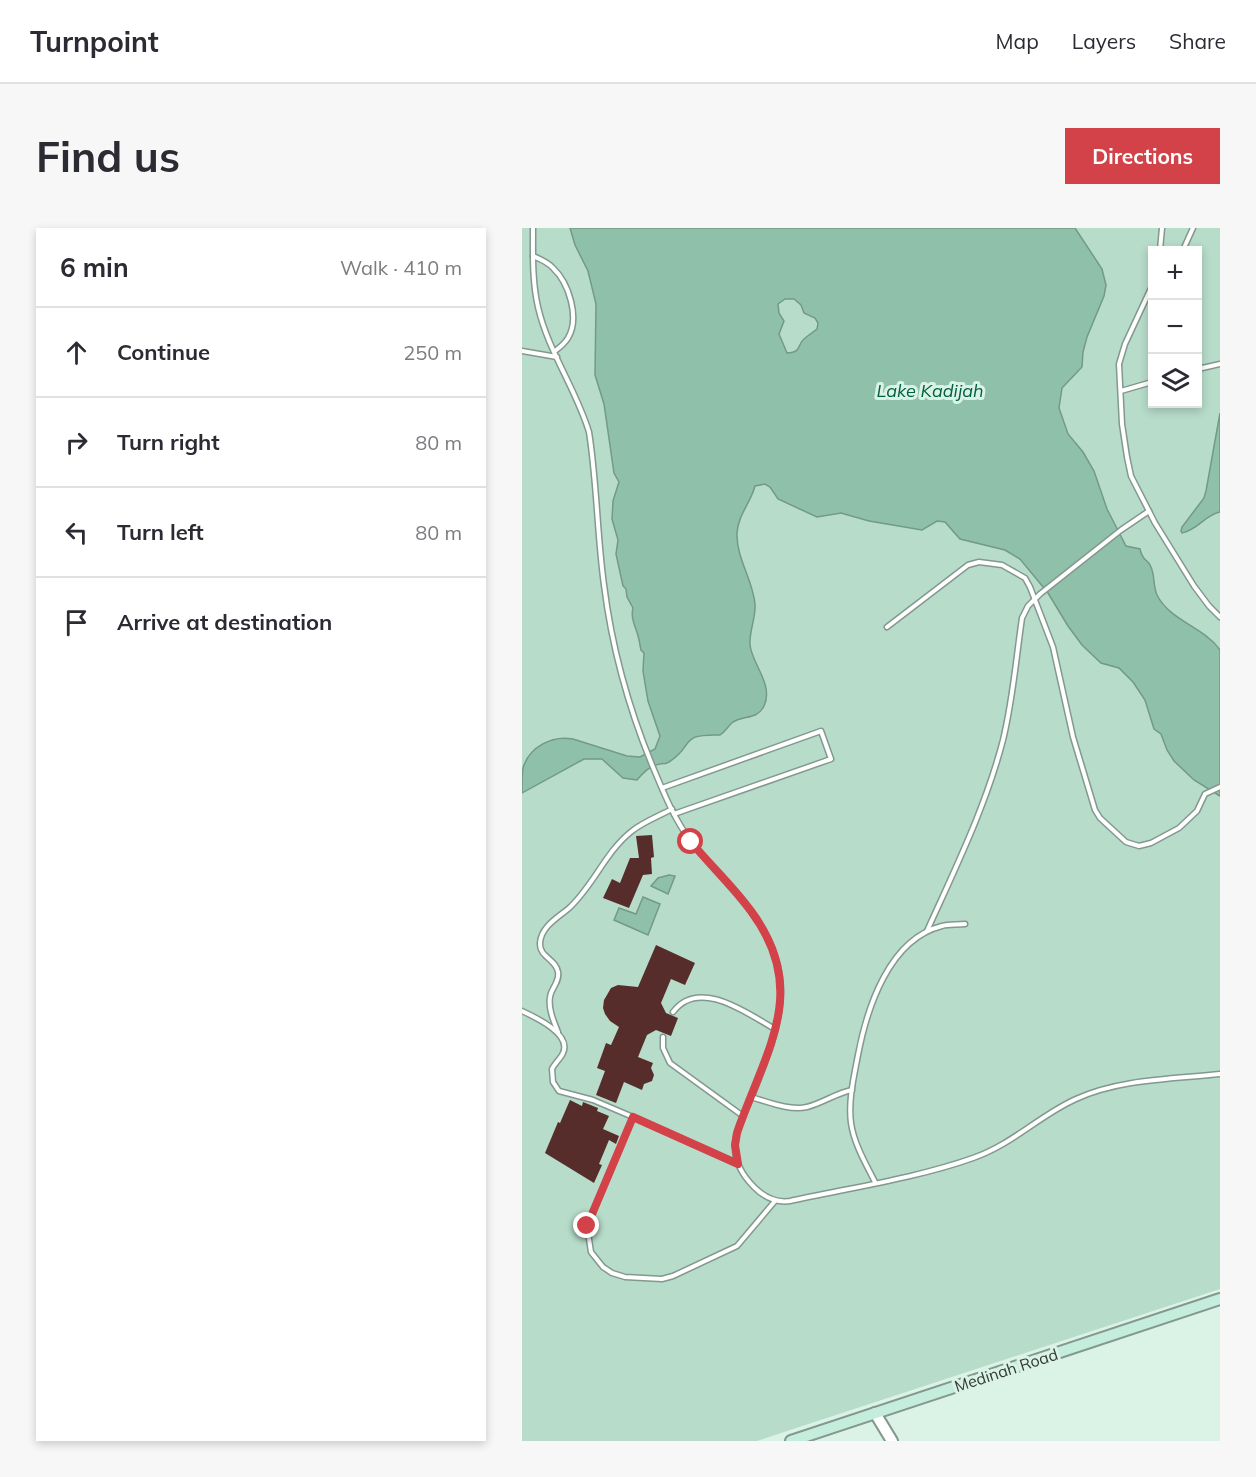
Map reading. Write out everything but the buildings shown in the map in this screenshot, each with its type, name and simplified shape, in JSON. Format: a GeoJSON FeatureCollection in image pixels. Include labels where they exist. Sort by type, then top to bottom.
{"type":"FeatureCollection","features":[{"type":"Feature","properties":{"kind":"main road","name":"Medinah Road"},"geometry":{"type":"LineString","coordinates":[[791,1441],[1220,1299]]}},
{"type":"Feature","properties":{"kind":"street"},"geometry":{"type":"LineString","coordinates":[[875,1413],[892,1441]]}},
{"type":"Feature","properties":{"kind":"lane"},"geometry":{"type":"LineString","coordinates":[[533,228],[538,309],[583,412],[589,432],[603,584],[609,621],[627,696],[654,770],[673,812],[696,849],[749,909],[769,940],[779,969],[780,1008],[775,1029],[743,1116],[735,1145],[738,1164],[751,1184],[776,1201],[790,1201],[939,1168],[975,1157],[1021,1134],[1061,1106],[1092,1093],[1146,1082],[1220,1074]]}},
{"type":"Feature","properties":{"kind":"lane"},"geometry":{"type":"LineString","coordinates":[[1160,246],[1162,228]]}},
{"type":"Feature","properties":{"kind":"lane"},"geometry":{"type":"LineString","coordinates":[[1185,246],[1193,228]]}},
{"type":"Feature","properties":{"kind":"lane"},"geometry":{"type":"LineString","coordinates":[[533,256],[554,268],[565,284],[572,306],[573,325],[568,339],[555,351]]}},
{"type":"Feature","properties":{"kind":"lane"},"geometry":{"type":"LineString","coordinates":[[1148,295],[1125,344],[1119,364],[1122,424],[1131,476],[1194,586],[1220,617]]}},
{"type":"Feature","properties":{"kind":"lane"},"geometry":{"type":"LineString","coordinates":[[522,351],[558,357]]}},
{"type":"Feature","properties":{"kind":"lane"},"geometry":{"type":"LineString","coordinates":[[1202,368],[1220,364]]}},
{"type":"Feature","properties":{"kind":"lane"},"geometry":{"type":"LineString","coordinates":[[1121,391],[1148,383]]}},
{"type":"Feature","properties":{"kind":"lane"},"geometry":{"type":"LineString","coordinates":[[927,931],[979,813],[1002,742],[1011,700],[1022,618],[1028,606],[1121,530],[1149,511]]}},
{"type":"Feature","properties":{"kind":"lane"},"geometry":{"type":"LineString","coordinates":[[887,627],[968,565],[979,562],[1002,565],[1025,578],[1035,600],[1053,647],[1073,737],[1095,810],[1100,819],[1126,842],[1139,846],[1151,843],[1179,828],[1197,811],[1205,794],[1220,787]]}},
{"type":"Feature","properties":{"kind":"lane"},"geometry":{"type":"LineString","coordinates":[[662,788],[821,731],[831,759],[673,812],[633,830],[622,840],[570,908],[543,931],[540,942],[543,954],[555,963],[559,976],[549,998],[553,1018],[565,1046],[563,1054],[552,1069],[553,1082],[559,1091],[592,1100],[738,1164]]}},
{"type":"Feature","properties":{"kind":"lane"},"geometry":{"type":"LineString","coordinates":[[875,1182],[861,1155],[851,1125],[850,1114],[863,1029],[870,1005],[882,980],[911,942],[927,931],[943,925],[965,924]]}},
{"type":"Feature","properties":{"kind":"lane"},"geometry":{"type":"LineString","coordinates":[[673,1012],[680,1005],[691,1000],[709,997],[723,1001],[775,1029]]}},
{"type":"Feature","properties":{"kind":"lane"},"geometry":{"type":"LineString","coordinates":[[522,1011],[536,1017],[558,1032]]}},
{"type":"Feature","properties":{"kind":"lane"},"geometry":{"type":"LineString","coordinates":[[663,1037],[663,1048],[670,1063],[743,1116]]}},
{"type":"Feature","properties":{"kind":"lane"},"geometry":{"type":"LineString","coordinates":[[751,1097],[796,1109],[808,1107],[844,1091],[852,1090]]}},
{"type":"Feature","properties":{"kind":"lane"},"geometry":{"type":"LineString","coordinates":[[633,1117],[586,1232],[594,1257],[612,1273],[624,1277],[662,1279],[673,1276],[737,1246],[776,1201]]}},
{"type":"Feature","properties":{"kind":"shaded area"},"geometry":{"type":"Polygon","coordinates":[[[522,228],[1220,228],[1220,1289],[757,1441],[522,1441],[522,228]]]}},
{"type":"Feature","properties":{"kind":"water","name":"Lake Kadijah"},"geometry":{"type":"Polygon","coordinates":[[[570,228],[1075,228],[1102,269],[1106,285],[1104,296],[1087,337],[1082,367],[1062,388],[1059,408],[1068,434],[1083,452],[1094,471],[1107,509],[1126,546],[1140,549],[1142,556],[1150,564],[1157,595],[1178,618],[1205,635],[1220,650],[1220,796],[1194,780],[1174,761],[1161,734],[1154,729],[1145,700],[1133,682],[1119,668],[1101,663],[1082,645],[1048,593],[1020,559],[1005,550],[960,539],[945,522],[937,521],[922,530],[869,521],[841,513],[817,517],[778,499],[770,487],[765,484],[755,486],[740,520],[737,533],[739,551],[754,595],[750,645],[766,690],[764,706],[761,710],[754,715],[733,722],[720,735],[698,736],[692,739],[677,756],[667,763],[649,768],[637,780],[623,778],[602,759],[584,759],[522,793],[523,768],[530,754],[542,744],[557,739],[573,739],[627,756],[640,757],[655,749],[660,736],[648,701],[643,671],[644,653],[641,650],[633,620],[633,608],[623,586],[616,554],[618,540],[612,519],[613,501],[619,482],[614,473],[604,404],[595,375],[596,304],[588,271],[575,245],[570,228]],[[785,299],[778,304],[779,313],[784,321],[779,334],[787,353],[797,350],[802,341],[817,329],[818,323],[815,318],[804,313],[801,305],[794,299],[785,299]]]}},
{"type":"Feature","properties":{"kind":"water"},"geometry":{"type":"Polygon","coordinates":[[[1220,413],[1220,512],[1210,516],[1193,529],[1182,533],[1182,527],[1204,498],[1220,413]]]}},
{"type":"Feature","properties":{"kind":"water"},"geometry":{"type":"Polygon","coordinates":[[[675,876],[668,894],[651,886],[658,878],[675,876]]]}},
{"type":"Feature","properties":{"kind":"water"},"geometry":{"type":"Polygon","coordinates":[[[643,897],[660,904],[648,935],[614,920],[619,908],[636,914],[643,897]]]}},
{"type":"Feature","properties":{"kind":"route"},"geometry":{"type":"LineString","coordinates":[[587,1226],[633,1117],[738,1164],[735,1154],[737,1133],[775,1029],[780,1008],[781,982],[769,940],[749,909],[691,842]]}}]}
